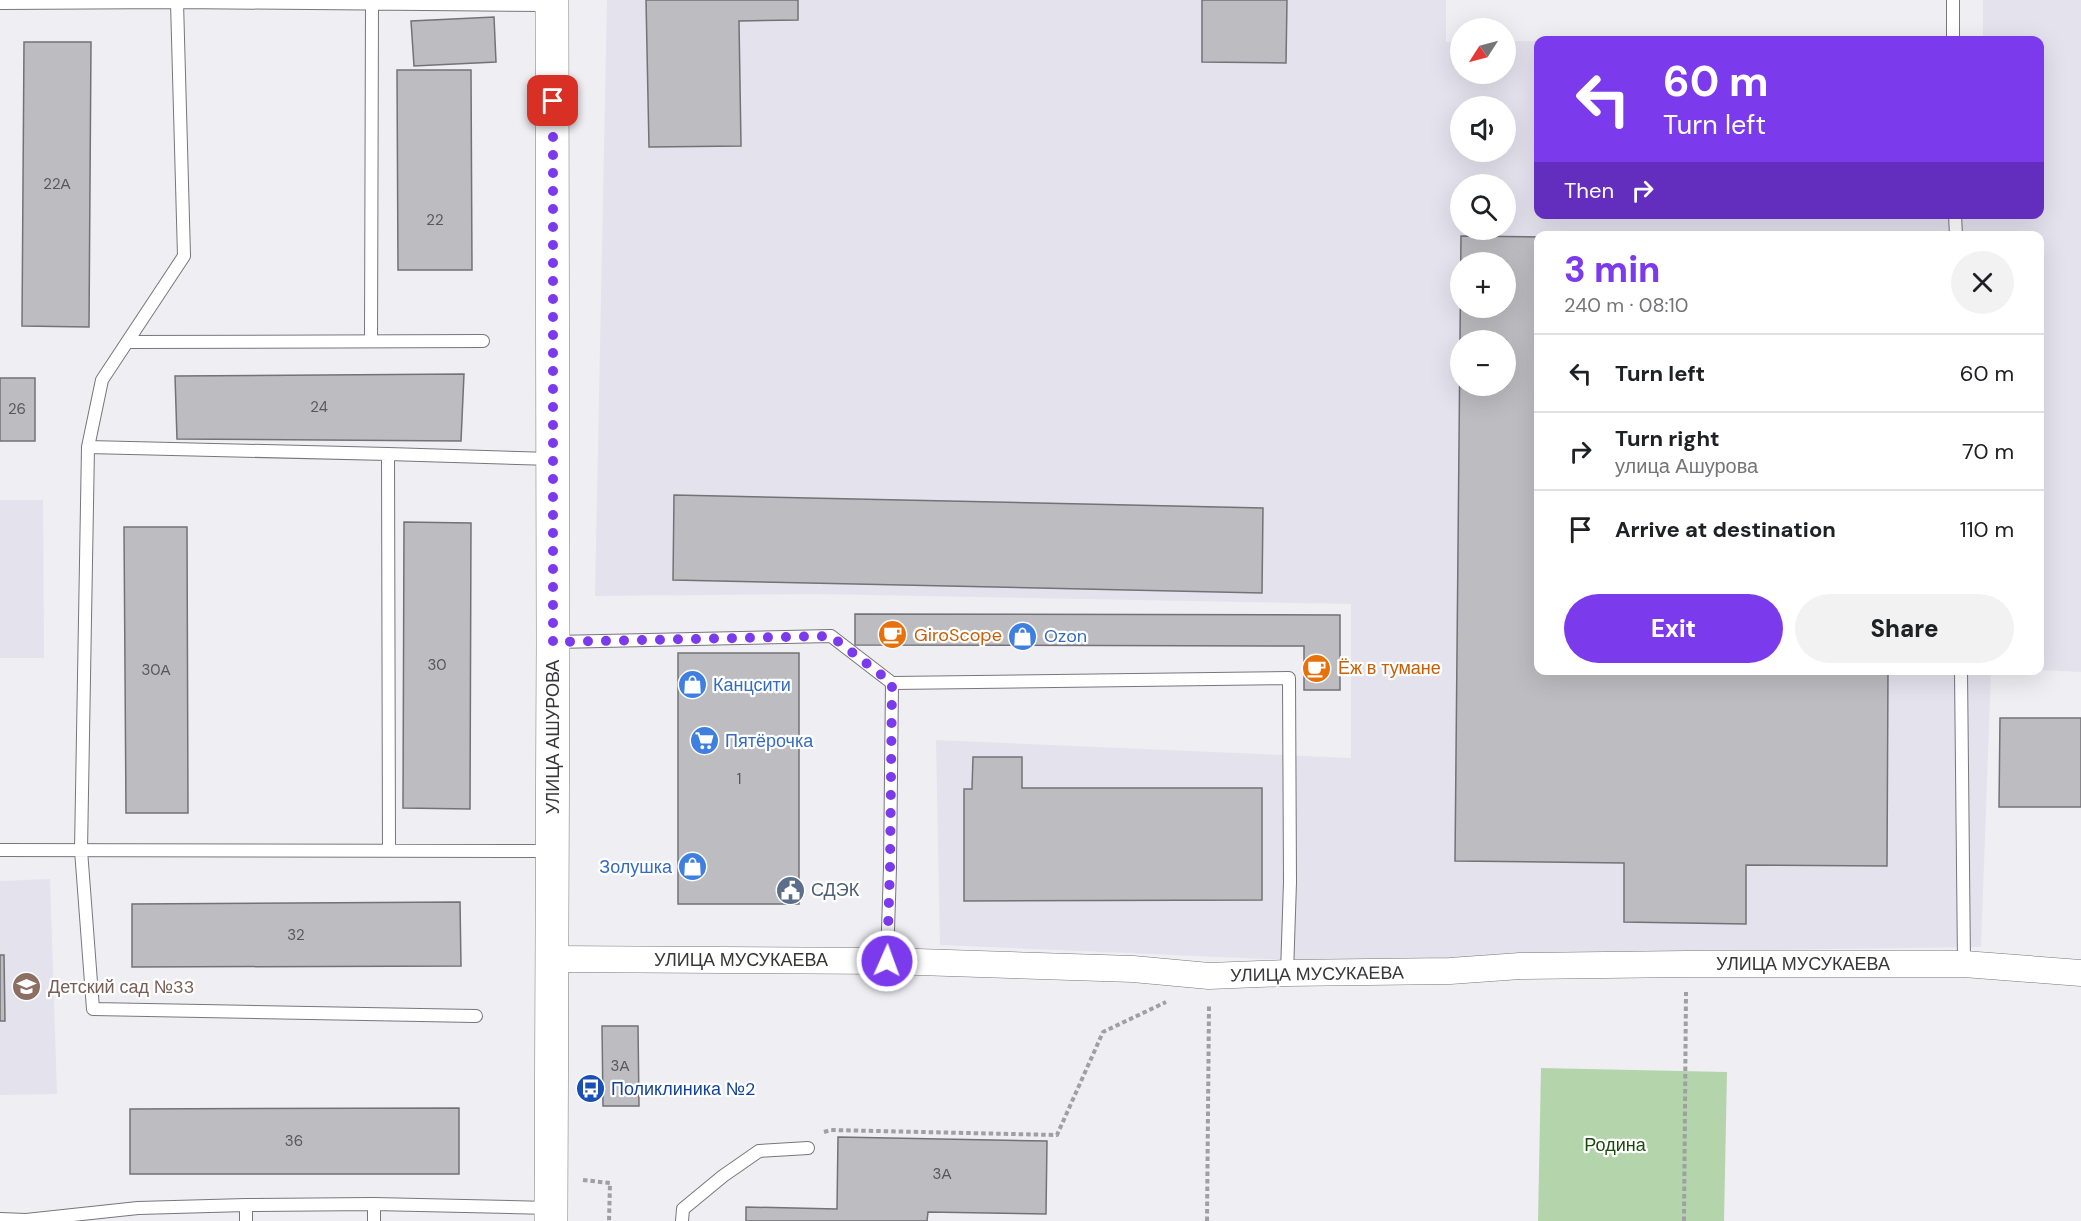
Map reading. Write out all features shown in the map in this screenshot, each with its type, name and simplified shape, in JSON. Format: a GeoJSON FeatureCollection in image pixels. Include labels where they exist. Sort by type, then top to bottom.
{"type":"FeatureCollection","features":[{"type":"Feature","properties":{"kind":"street","name":"УЛИЦА АШУРОВА"},"geometry":{"type":"LineString","coordinates":[[551,1214],[553,3]]}},
{"type":"Feature","properties":{"kind":"street","name":"УЛИЦА МУСУКАЕВА"},"geometry":{"type":"LineString","coordinates":[[553,959],[887,961],[1133,969],[1209,976],[1450,971],[1520,966],[1686,964],[1964,964],[2081,973]]}},
{"type":"Feature","properties":{"kind":"lane"},"geometry":{"type":"LineString","coordinates":[[1953,0],[1953,36]]}},
{"type":"Feature","properties":{"kind":"lane"},"geometry":{"type":"LineString","coordinates":[[177,2],[184,256],[102,380],[88,447],[81,850],[93,1009],[476,1016]]}},
{"type":"Feature","properties":{"kind":"lane"},"geometry":{"type":"LineString","coordinates":[[0,3],[553,3]]}},
{"type":"Feature","properties":{"kind":"lane"},"geometry":{"type":"LineString","coordinates":[[371,341],[372,4]]}},
{"type":"Feature","properties":{"kind":"lane"},"geometry":{"type":"LineString","coordinates":[[127,342],[483,341]]}},
{"type":"Feature","properties":{"kind":"lane"},"geometry":{"type":"LineString","coordinates":[[88,447],[554,459]]}},
{"type":"Feature","properties":{"kind":"lane"},"geometry":{"type":"LineString","coordinates":[[388,454],[389,851]]}},
{"type":"Feature","properties":{"kind":"lane"},"geometry":{"type":"LineString","coordinates":[[553,642],[831,636],[892,683],[1289,678],[1290,882],[1287,973]]}},
{"type":"Feature","properties":{"kind":"lane"},"geometry":{"type":"LineString","coordinates":[[1961,675],[1964,964]]}},
{"type":"Feature","properties":{"kind":"lane"},"geometry":{"type":"LineString","coordinates":[[887,961],[892,683]]}},
{"type":"Feature","properties":{"kind":"lane"},"geometry":{"type":"LineString","coordinates":[[0,850],[553,851]]}},
{"type":"Feature","properties":{"kind":"lane"},"geometry":{"type":"LineString","coordinates":[[682,1221],[683,1209],[723,1176],[759,1151],[808,1148]]}},
{"type":"Feature","properties":{"kind":"lane"},"geometry":{"type":"LineString","coordinates":[[374,1204],[374,1221]]}},
{"type":"Feature","properties":{"kind":"lane"},"geometry":{"type":"LineString","coordinates":[[0,1219],[26,1220],[138,1208],[246,1205],[374,1204],[551,1214]]}},
{"type":"Feature","properties":{"kind":"lane"},"geometry":{"type":"LineString","coordinates":[[246,1205],[246,1221]]}},
{"type":"Feature","properties":{"kind":"path"},"geometry":{"type":"LineString","coordinates":[[1684,1221],[1686,964]]}},
{"type":"Feature","properties":{"kind":"path"},"geometry":{"type":"LineString","coordinates":[[1207,1221],[1209,976]]}},
{"type":"Feature","properties":{"kind":"path"},"geometry":{"type":"LineString","coordinates":[[808,1148],[817,1143],[823,1133],[831,1130],[1057,1135],[1103,1032],[1167,1002]]}},
{"type":"Feature","properties":{"kind":"path"},"geometry":{"type":"LineString","coordinates":[[580,1180],[610,1183],[609,1221]]}},
{"type":"Feature","properties":{"kind":"shaded area"},"geometry":{"type":"Polygon","coordinates":[[[607,0],[1446,0],[1446,42],[1450,42],[1450,84],[1516,84],[1516,41],[1534,41],[1534,219],[2044,219],[2044,36],[1983,36],[1983,0],[2081,0],[2081,672],[2044,670],[2044,231],[1534,231],[1534,675],[1991,675],[1981,947],[1684,951],[1358,963],[940,945],[936,740],[1351,758],[1351,604],[815,594],[595,596],[607,0]]]}},
{"type":"Feature","properties":{"kind":"shaded area"},"geometry":{"type":"Polygon","coordinates":[[[0,500],[43,500],[44,658],[0,658],[0,500]]]}},
{"type":"Feature","properties":{"kind":"shaded area","name":"Детский сад №33"},"geometry":{"type":"Polygon","coordinates":[[[50,879],[57,1094],[0,1095],[0,881],[50,879]]]}},
{"type":"Feature","properties":{"kind":"green space","name":"Родина"},"geometry":{"type":"Polygon","coordinates":[[[1541,1068],[1727,1072],[1724,1221],[1538,1221],[1541,1068]]]}},
{"type":"Feature","properties":{"kind":"building"},"geometry":{"type":"Polygon","coordinates":[[[646,0],[798,0],[798,20],[739,21],[741,146],[649,147],[646,0]]]}},
{"type":"Feature","properties":{"kind":"building"},"geometry":{"type":"Polygon","coordinates":[[[1202,0],[1287,0],[1286,63],[1202,62],[1202,0]]]}},
{"type":"Feature","properties":{"kind":"building"},"geometry":{"type":"Polygon","coordinates":[[[494,17],[496,62],[414,66],[411,21],[494,17]]]}},
{"type":"Feature","properties":{"kind":"building"},"geometry":{"type":"Polygon","coordinates":[[[24,42],[91,42],[89,327],[22,326],[24,42]]]}},
{"type":"Feature","properties":{"kind":"building"},"geometry":{"type":"Polygon","coordinates":[[[397,70],[471,70],[472,270],[398,270],[397,70]]]}},
{"type":"Feature","properties":{"kind":"building"},"geometry":{"type":"Polygon","coordinates":[[[1516,237],[1534,237],[1534,675],[1888,675],[1887,866],[1746,865],[1746,924],[1624,922],[1624,863],[1455,861],[1459,396],[1516,396],[1516,330],[1460,330],[1460,318],[1516,318],[1516,252],[1461,252],[1461,240],[1516,240],[1516,237]]]}},
{"type":"Feature","properties":{"kind":"building"},"geometry":{"type":"Polygon","coordinates":[[[464,374],[461,441],[177,439],[175,376],[464,374]]]}},
{"type":"Feature","properties":{"kind":"building"},"geometry":{"type":"Polygon","coordinates":[[[0,378],[35,378],[35,441],[0,441],[0,378]]]}},
{"type":"Feature","properties":{"kind":"building"},"geometry":{"type":"Polygon","coordinates":[[[674,495],[1263,508],[1262,593],[673,580],[674,495]]]}},
{"type":"Feature","properties":{"kind":"building"},"geometry":{"type":"Polygon","coordinates":[[[404,522],[471,523],[470,809],[403,808],[404,522]]]}},
{"type":"Feature","properties":{"kind":"building"},"geometry":{"type":"Polygon","coordinates":[[[124,527],[187,527],[188,813],[126,813],[124,527]]]}},
{"type":"Feature","properties":{"kind":"building"},"geometry":{"type":"Polygon","coordinates":[[[855,614],[1340,615],[1340,690],[1304,690],[1304,646],[855,645],[855,614]]]}},
{"type":"Feature","properties":{"kind":"building"},"geometry":{"type":"Polygon","coordinates":[[[678,653],[799,653],[799,904],[678,904],[678,653]]]}},
{"type":"Feature","properties":{"kind":"building"},"geometry":{"type":"Polygon","coordinates":[[[2000,718],[2081,718],[2081,807],[1999,807],[2000,718]]]}},
{"type":"Feature","properties":{"kind":"building"},"geometry":{"type":"Polygon","coordinates":[[[973,757],[1022,757],[1022,788],[1262,788],[1262,900],[964,901],[964,789],[972,789],[973,757]]]}},
{"type":"Feature","properties":{"kind":"building"},"geometry":{"type":"Polygon","coordinates":[[[460,902],[461,966],[132,967],[132,904],[460,902]]]}},
{"type":"Feature","properties":{"kind":"building"},"geometry":{"type":"Polygon","coordinates":[[[0,955],[4,955],[5,1021],[0,1021],[0,955]]]}},
{"type":"Feature","properties":{"kind":"building"},"geometry":{"type":"Polygon","coordinates":[[[602,1026],[638,1026],[639,1106],[603,1106],[602,1026]]]}},
{"type":"Feature","properties":{"kind":"building"},"geometry":{"type":"Polygon","coordinates":[[[459,1108],[459,1174],[130,1174],[130,1109],[459,1108]]]}},
{"type":"Feature","properties":{"kind":"building"},"geometry":{"type":"Polygon","coordinates":[[[838,1137],[1047,1141],[1046,1214],[928,1212],[927,1221],[746,1221],[746,1207],[837,1209],[838,1137]]]}},
{"type":"Feature","properties":{"kind":"place","name":"GiroScope"},"geometry":{"type":"Point","coordinates":[893,635]}},
{"type":"Feature","properties":{"kind":"place","name":"Ozon"},"geometry":{"type":"Point","coordinates":[1023,636]}},
{"type":"Feature","properties":{"kind":"place","name":"Ёж в тумане"},"geometry":{"type":"Point","coordinates":[1317,668]}},
{"type":"Feature","properties":{"kind":"place","name":"Канцсити"},"geometry":{"type":"Point","coordinates":[692,685]}},
{"type":"Feature","properties":{"kind":"place","name":"Пятёрочка"},"geometry":{"type":"Point","coordinates":[704,741]}},
{"type":"Feature","properties":{"kind":"place","name":"Золушка"},"geometry":{"type":"Point","coordinates":[693,867]}},
{"type":"Feature","properties":{"kind":"place","name":"СДЭК"},"geometry":{"type":"Point","coordinates":[790,890]}},
{"type":"Feature","properties":{"kind":"place","name":"Детский сад №33"},"geometry":{"type":"Point","coordinates":[27,987]}},
{"type":"Feature","properties":{"kind":"place","name":"Поликлиника №2"},"geometry":{"type":"Point","coordinates":[590,1089]}},
{"type":"Feature","properties":{"kind":"route"},"geometry":{"type":"LineString","coordinates":[[553,101],[553,642],[831,636],[892,683],[887,961]]}}]}
